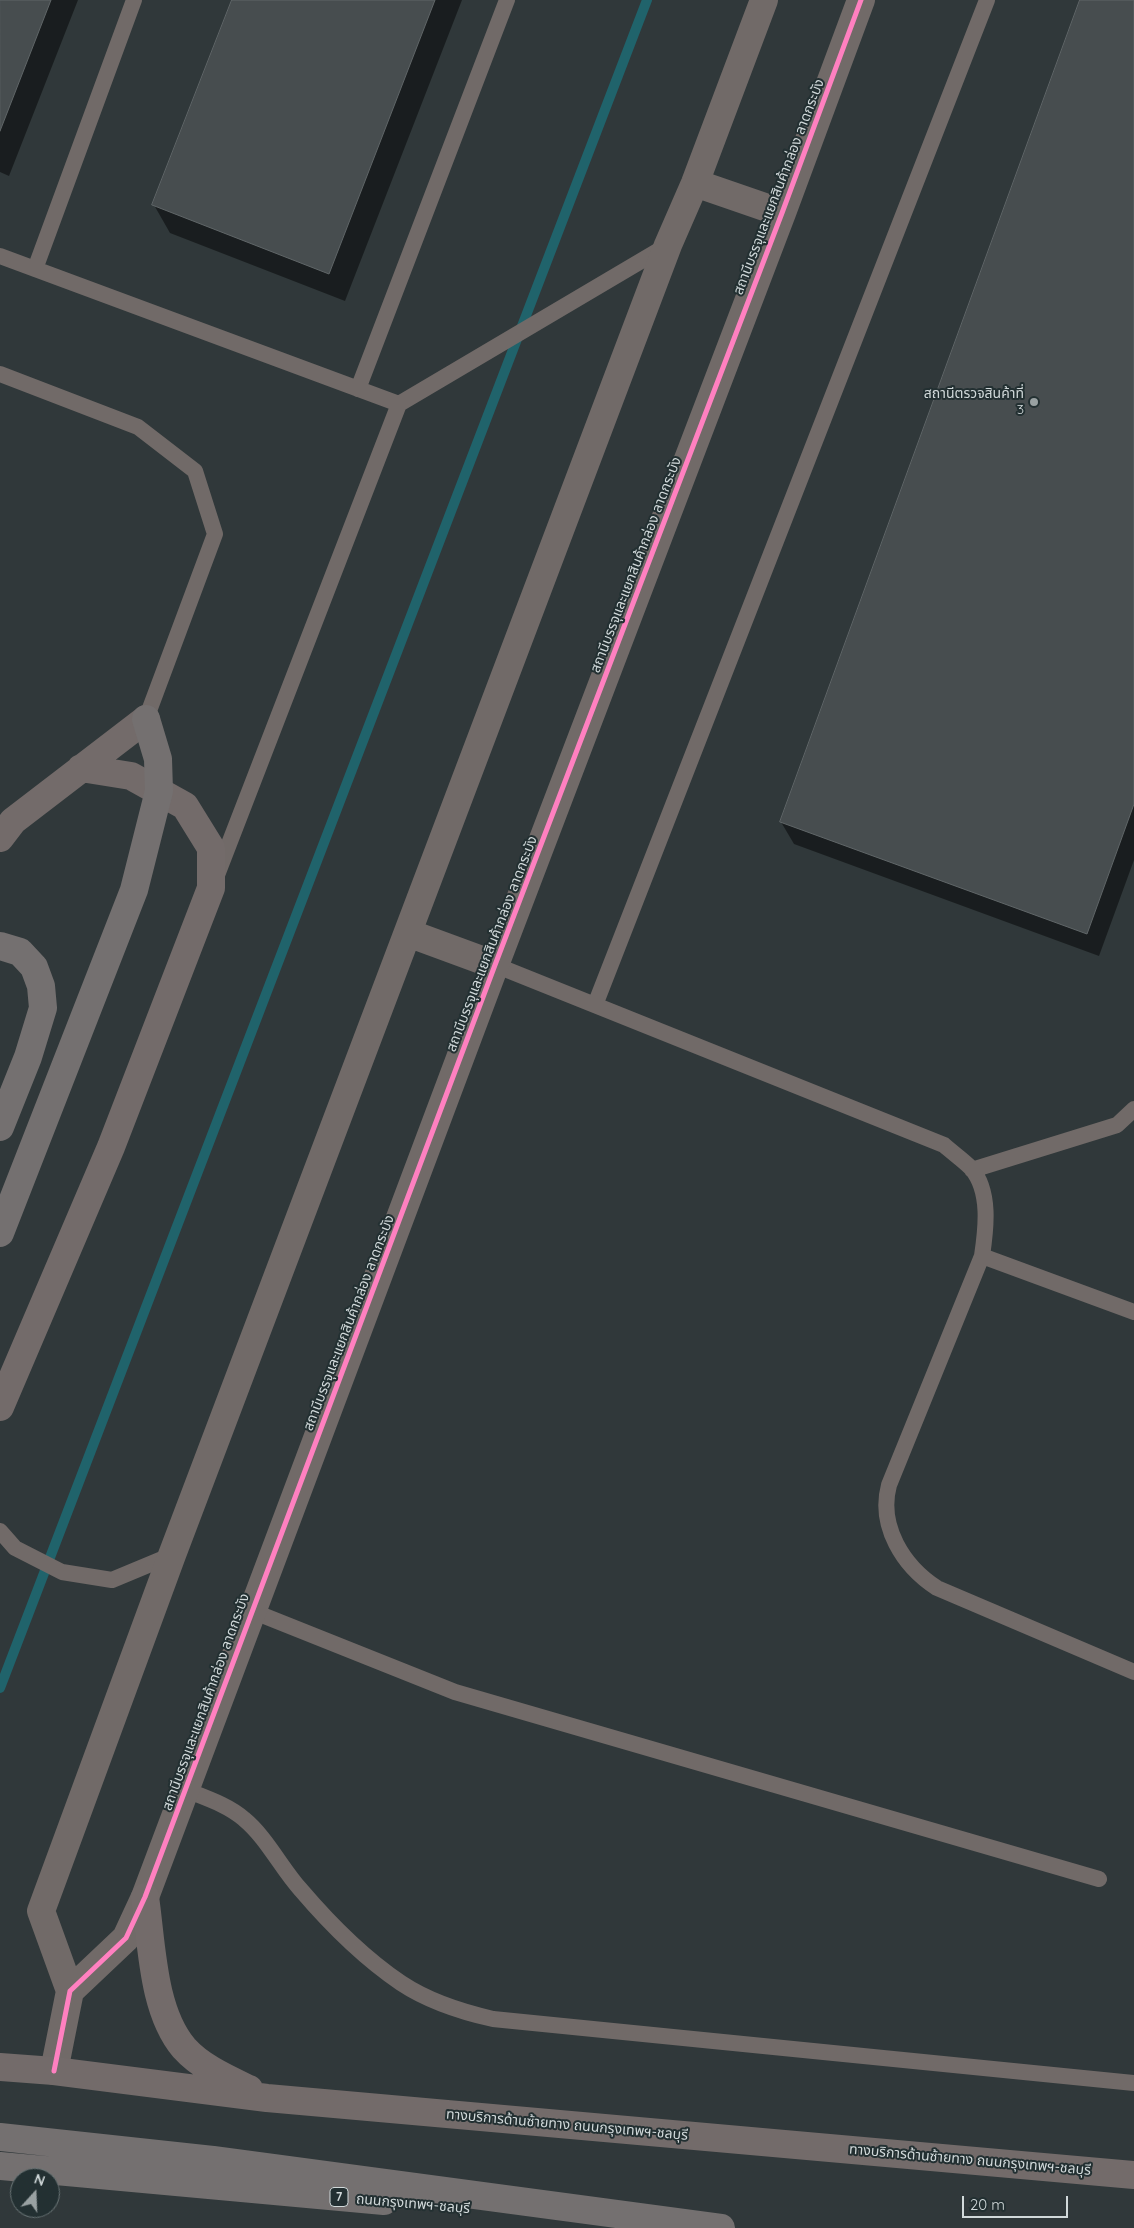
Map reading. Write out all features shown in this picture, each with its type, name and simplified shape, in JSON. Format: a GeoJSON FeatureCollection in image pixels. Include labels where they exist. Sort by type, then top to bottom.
{"type":"FeatureCollection","features":[{"type":"Feature","properties":{"kind":"highway"},"geometry":{"type":"LineString","coordinates":[[0,1233],[134,890],[159,790],[158,759],[146,719]]}},
{"type":"Feature","properties":{"kind":"highway"},"geometry":{"type":"LineString","coordinates":[[0,946],[20,952],[34,967],[42,986],[43,1008],[28,1056],[0,1127]]}},
{"type":"Feature","properties":{"kind":"highway"},"geometry":{"type":"LineString","coordinates":[[0,2137],[213,2160],[721,2228]]}},
{"type":"Feature","properties":{"kind":"highway","name":"ถนนกรุงเทพฯ-ชลบุรี"},"geometry":{"type":"LineString","coordinates":[[0,2166],[677,2228]]}},
{"type":"Feature","properties":{"kind":"main road"},"geometry":{"type":"LineString","coordinates":[[0,838],[13,820],[146,719]]}},
{"type":"Feature","properties":{"kind":"main road"},"geometry":{"type":"LineString","coordinates":[[0,1407],[111,1147],[211,888],[211,848],[184,806],[132,776],[81,768]]}},
{"type":"Feature","properties":{"kind":"main road"},"geometry":{"type":"LineString","coordinates":[[145,1896],[157,1983],[166,2021],[184,2048],[211,2071],[267,2098]]}},
{"type":"Feature","properties":{"kind":"main road","name":"ทางบริการด้านซ้ายทาง ถนนกรุงเทพฯ-ชลบุรี"},"geometry":{"type":"LineString","coordinates":[[0,2067],[54,2071],[267,2098],[1134,2175]]}},
{"type":"Feature","properties":{"kind":"street"},"geometry":{"type":"LineString","coordinates":[[54,2071],[70,1991],[41,1910],[172,1555],[668,245],[695,183],[764,0]]}},
{"type":"Feature","properties":{"kind":"street","name":"สถานีบรรจุและแยกสินค้ากล่อง ลาดกระบัง"},"geometry":{"type":"LineString","coordinates":[[70,1991],[126,1938],[145,1896],[861,0]]}},
{"type":"Feature","properties":{"kind":"street"},"geometry":{"type":"LineString","coordinates":[[695,183],[782,213]]}},
{"type":"Feature","properties":{"kind":"street"},"geometry":{"type":"LineString","coordinates":[[408,933],[496,966]]}},
{"type":"Feature","properties":{"kind":"lane"},"geometry":{"type":"LineString","coordinates":[[35,269],[134,0]]}},
{"type":"Feature","properties":{"kind":"lane"},"geometry":{"type":"LineString","coordinates":[[358,389],[507,0]]}},
{"type":"Feature","properties":{"kind":"lane"},"geometry":{"type":"LineString","coordinates":[[595,1005],[987,0]]}},
{"type":"Feature","properties":{"kind":"lane"},"geometry":{"type":"LineString","coordinates":[[211,888],[399,404],[668,245]]}},
{"type":"Feature","properties":{"kind":"lane"},"geometry":{"type":"LineString","coordinates":[[0,256],[399,404]]}},
{"type":"Feature","properties":{"kind":"lane"},"geometry":{"type":"LineString","coordinates":[[0,374],[138,426],[195,470],[214,534],[146,719]]}},
{"type":"Feature","properties":{"kind":"lane"},"geometry":{"type":"LineString","coordinates":[[496,966],[944,1145],[972,1170],[983,1192],[986,1225],[982,1256],[885,1497],[886,1511],[895,1542],[902,1555],[918,1573],[937,1588],[1134,1672]]}},
{"type":"Feature","properties":{"kind":"lane"},"geometry":{"type":"LineString","coordinates":[[972,1170],[1117,1125],[1134,1109]]}},
{"type":"Feature","properties":{"kind":"lane"},"geometry":{"type":"LineString","coordinates":[[982,1256],[1134,1312]]}},
{"type":"Feature","properties":{"kind":"lane"},"geometry":{"type":"LineString","coordinates":[[0,1531],[15,1548],[62,1572],[112,1580],[172,1555]]}},
{"type":"Feature","properties":{"kind":"lane"},"geometry":{"type":"LineString","coordinates":[[252,1611],[455,1692],[1100,1879]]}},
{"type":"Feature","properties":{"kind":"lane"},"geometry":{"type":"LineString","coordinates":[[186,1790],[233,1810],[245,1819],[316,1908],[372,1960],[402,1984],[464,2012],[493,2019],[1134,2083]]}},
{"type":"Feature","properties":{"kind":"building"},"geometry":{"type":"Polygon","coordinates":[[[0,0],[51,0],[0,131],[0,0]]]}},
{"type":"Feature","properties":{"kind":"building"},"geometry":{"type":"Polygon","coordinates":[[[232,0],[435,0],[329,274],[152,205],[232,0]]]}},
{"type":"Feature","properties":{"kind":"building","name":"สถานีตรวจสินค้าที่ 3"},"geometry":{"type":"Polygon","coordinates":[[[1080,0],[1134,0],[1134,804],[1087,934],[780,822],[1080,0]]]}},
{"type":"Feature","properties":{"kind":"waterway"},"geometry":{"type":"LineString","coordinates":[[0,1688],[647,0]]}},
{"type":"Feature","properties":{"kind":"cycle path"},"geometry":{"type":"LineString","coordinates":[[54,2071],[70,1991],[126,1938],[145,1897],[495,965],[782,213],[861,0]]}},
{"type":"Feature","properties":{"kind":"place","name":"สถานีตรวจสินค้าที่ 3"},"geometry":{"type":"Point","coordinates":[1034,402]}}]}
